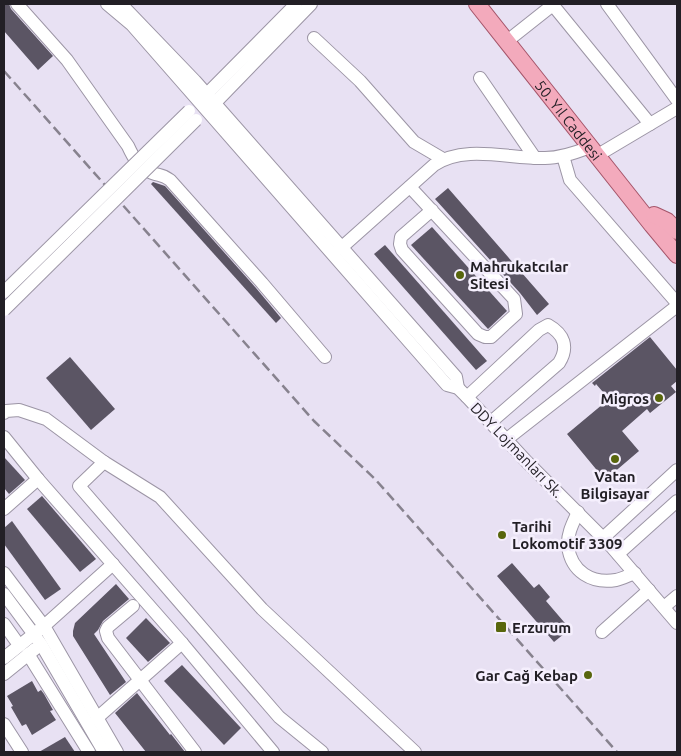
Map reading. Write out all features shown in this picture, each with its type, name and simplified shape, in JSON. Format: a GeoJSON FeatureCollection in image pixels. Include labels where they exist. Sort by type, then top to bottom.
{"type":"FeatureCollection","features":[{"type":"Feature","properties":{"kind":"main road","name":"50. Yıl Caddesi"},"geometry":{"type":"LineString","coordinates":[[477,4],[596,150],[677,242]]}},
{"type":"Feature","properties":{"kind":"main road","name":"50. Yıl Caddesi"},"geometry":{"type":"LineString","coordinates":[[484,4],[596,150],[671,229],[677,255]]}},
{"type":"Feature","properties":{"kind":"main road","name":"50. Yıl Caddesi"},"geometry":{"type":"LineString","coordinates":[[654,215],[671,229]]}},
{"type":"Feature","properties":{"kind":"main road","name":"50. Yıl Caddesi"},"geometry":{"type":"LineString","coordinates":[[671,229],[662,241],[677,262]]}},
{"type":"Feature","properties":{"kind":"street"},"geometry":{"type":"LineString","coordinates":[[16,4],[67,60],[128,146],[133,158],[143,168],[152,173],[162,174],[170,180],[325,357]]}},
{"type":"Feature","properties":{"kind":"street"},"geometry":{"type":"LineString","coordinates":[[107,4],[132,25],[447,385],[463,393]]}},
{"type":"Feature","properties":{"kind":"street"},"geometry":{"type":"LineString","coordinates":[[121,4],[132,14],[202,107],[341,248],[456,377],[463,393]]}},
{"type":"Feature","properties":{"kind":"street"},"geometry":{"type":"LineString","coordinates":[[4,310],[202,107],[296,4]]}},
{"type":"Feature","properties":{"kind":"street"},"geometry":{"type":"LineString","coordinates":[[4,292],[311,4]]}},
{"type":"Feature","properties":{"kind":"street"},"geometry":{"type":"LineString","coordinates":[[511,38],[553,4],[650,124]]}},
{"type":"Feature","properties":{"kind":"street"},"geometry":{"type":"LineString","coordinates":[[607,4],[677,100]]}},
{"type":"Feature","properties":{"kind":"street"},"geometry":{"type":"LineString","coordinates":[[314,38],[360,81],[414,142],[443,160]]}},
{"type":"Feature","properties":{"kind":"street"},"geometry":{"type":"LineString","coordinates":[[480,78],[535,158]]}},
{"type":"Feature","properties":{"kind":"street"},"geometry":{"type":"LineString","coordinates":[[341,248],[443,160],[468,154],[535,158],[563,156],[596,150],[650,124],[677,108]]}},
{"type":"Feature","properties":{"kind":"street"},"geometry":{"type":"LineString","coordinates":[[507,439],[677,305],[570,180],[563,156]]}},
{"type":"Feature","properties":{"kind":"street"},"geometry":{"type":"LineString","coordinates":[[410,187],[432,210],[514,300],[516,314],[491,337],[478,334],[402,250],[400,244],[401,237],[432,210]]}},
{"type":"Feature","properties":{"kind":"street"},"geometry":{"type":"LineString","coordinates":[[463,393],[539,330],[548,325],[554,329],[564,344],[565,353],[559,363],[491,422]]}},
{"type":"Feature","properties":{"kind":"street","name":"DDY Lojmanları Sk."},"geometry":{"type":"LineString","coordinates":[[463,393],[527,462],[618,554],[677,623]]}},
{"type":"Feature","properties":{"kind":"street"},"geometry":{"type":"LineString","coordinates":[[4,413],[6,410],[19,410],[46,419],[104,462],[160,497],[262,609],[415,752]]}},
{"type":"Feature","properties":{"kind":"street"},"geometry":{"type":"LineString","coordinates":[[4,437],[38,479],[182,642],[273,752]]}},
{"type":"Feature","properties":{"kind":"street"},"geometry":{"type":"LineString","coordinates":[[104,462],[79,486],[280,717],[322,752]]}},
{"type":"Feature","properties":{"kind":"street"},"geometry":{"type":"LineString","coordinates":[[603,538],[677,470]]}},
{"type":"Feature","properties":{"kind":"street"},"geometry":{"type":"LineString","coordinates":[[4,510],[38,479]]}},
{"type":"Feature","properties":{"kind":"street"},"geometry":{"type":"LineString","coordinates":[[618,554],[677,501]]}},
{"type":"Feature","properties":{"kind":"street"},"geometry":{"type":"LineString","coordinates":[[578,512],[570,528],[568,546],[573,561],[580,572],[590,579],[605,580],[617,580],[635,573]]}},
{"type":"Feature","properties":{"kind":"street"},"geometry":{"type":"LineString","coordinates":[[104,752],[42,638],[44,626],[113,564]]}},
{"type":"Feature","properties":{"kind":"street"},"geometry":{"type":"LineString","coordinates":[[4,573],[44,626]]}},
{"type":"Feature","properties":{"kind":"street"},"geometry":{"type":"LineString","coordinates":[[602,632],[649,590]]}},
{"type":"Feature","properties":{"kind":"street"},"geometry":{"type":"LineString","coordinates":[[4,594],[42,638],[97,718],[117,752]]}},
{"type":"Feature","properties":{"kind":"street"},"geometry":{"type":"LineString","coordinates":[[664,608],[677,596]]}},
{"type":"Feature","properties":{"kind":"street"},"geometry":{"type":"LineString","coordinates":[[133,606],[108,627],[106,631],[108,638],[195,752]]}},
{"type":"Feature","properties":{"kind":"street"},"geometry":{"type":"LineString","coordinates":[[4,624],[24,650],[89,752]]}},
{"type":"Feature","properties":{"kind":"street"},"geometry":{"type":"LineString","coordinates":[[4,658],[24,650],[42,638]]}},
{"type":"Feature","properties":{"kind":"street"},"geometry":{"type":"LineString","coordinates":[[97,718],[140,682],[182,642]]}},
{"type":"Feature","properties":{"kind":"street"},"geometry":{"type":"LineString","coordinates":[[4,674],[24,650]]}},
{"type":"Feature","properties":{"kind":"street"},"geometry":{"type":"LineString","coordinates":[[4,724],[22,752]]}},
{"type":"Feature","properties":{"kind":"building"},"geometry":{"type":"Polygon","coordinates":[[[4,4],[9,4],[11,9],[53,56],[38,70],[4,31],[4,4]]]}},
{"type":"Feature","properties":{"kind":"building"},"geometry":{"type":"Polygon","coordinates":[[[153,182],[165,186],[256,288],[281,318],[276,323],[151,184],[153,182]]]}},
{"type":"Feature","properties":{"kind":"building"},"geometry":{"type":"Polygon","coordinates":[[[448,188],[549,304],[537,315],[520,293],[435,199],[448,188]]]}},
{"type":"Feature","properties":{"kind":"building"},"geometry":{"type":"Polygon","coordinates":[[[432,227],[507,311],[488,329],[411,245],[432,227]]]}},
{"type":"Feature","properties":{"kind":"building"},"geometry":{"type":"Polygon","coordinates":[[[385,245],[487,361],[476,370],[374,254],[385,245]]]}},
{"type":"Feature","properties":{"kind":"building"},"geometry":{"type":"Polygon","coordinates":[[[650,337],[677,370],[677,381],[671,386],[676,392],[650,413],[647,409],[622,431],[639,451],[605,480],[567,434],[609,399],[596,384],[595,386],[592,383],[650,337]]]}},
{"type":"Feature","properties":{"kind":"building"},"geometry":{"type":"Polygon","coordinates":[[[70,357],[115,409],[91,430],[46,378],[70,357]]]}},
{"type":"Feature","properties":{"kind":"building"},"geometry":{"type":"Polygon","coordinates":[[[4,457],[25,480],[9,494],[4,488],[4,457]]]}},
{"type":"Feature","properties":{"kind":"building"},"geometry":{"type":"Polygon","coordinates":[[[42,496],[96,559],[80,572],[27,509],[42,496]]]}},
{"type":"Feature","properties":{"kind":"building"},"geometry":{"type":"Polygon","coordinates":[[[12,521],[61,589],[45,600],[4,544],[4,528],[12,521]]]}},
{"type":"Feature","properties":{"kind":"building"},"geometry":{"type":"Polygon","coordinates":[[[512,563],[534,588],[539,584],[550,597],[546,601],[570,629],[554,642],[497,576],[512,563]]]}},
{"type":"Feature","properties":{"kind":"building"},"geometry":{"type":"Polygon","coordinates":[[[116,584],[129,599],[103,621],[94,634],[126,682],[110,695],[73,636],[73,631],[75,623],[116,584]]]}},
{"type":"Feature","properties":{"kind":"building"},"geometry":{"type":"Polygon","coordinates":[[[146,618],[170,643],[148,662],[126,638],[146,618]]]}},
{"type":"Feature","properties":{"kind":"building"},"geometry":{"type":"Polygon","coordinates":[[[182,665],[241,728],[224,745],[164,681],[182,665]]]}},
{"type":"Feature","properties":{"kind":"building"},"geometry":{"type":"Polygon","coordinates":[[[32,681],[38,692],[41,690],[44,694],[53,710],[50,711],[56,720],[32,735],[26,724],[22,726],[7,696],[32,681]]]}},
{"type":"Feature","properties":{"kind":"building"},"geometry":{"type":"Polygon","coordinates":[[[137,693],[185,752],[146,752],[115,713],[137,693]]]}},
{"type":"Feature","properties":{"kind":"building"},"geometry":{"type":"Polygon","coordinates":[[[65,737],[75,752],[39,752],[65,737]]]}},
{"type":"Feature","properties":{"kind":"railway"},"geometry":{"type":"LineString","coordinates":[[4,71],[314,421],[375,479],[617,752]]}},
{"type":"Feature","properties":{"kind":"place","name":"Mahrukatcılar Sitesi"},"geometry":{"type":"Point","coordinates":[460,275]}},
{"type":"Feature","properties":{"kind":"place","name":"Migros"},"geometry":{"type":"Point","coordinates":[659,398]}},
{"type":"Feature","properties":{"kind":"place","name":"Vatan Bilgisayar"},"geometry":{"type":"Point","coordinates":[615,459]}},
{"type":"Feature","properties":{"kind":"place","name":"Tarihi Lokomotif 3309"},"geometry":{"type":"Point","coordinates":[502,535]}},
{"type":"Feature","properties":{"kind":"place","name":"Erzurum"},"geometry":{"type":"Point","coordinates":[501,627]}},
{"type":"Feature","properties":{"kind":"place","name":"Gar Cağ Kebap"},"geometry":{"type":"Point","coordinates":[588,675]}}]}
